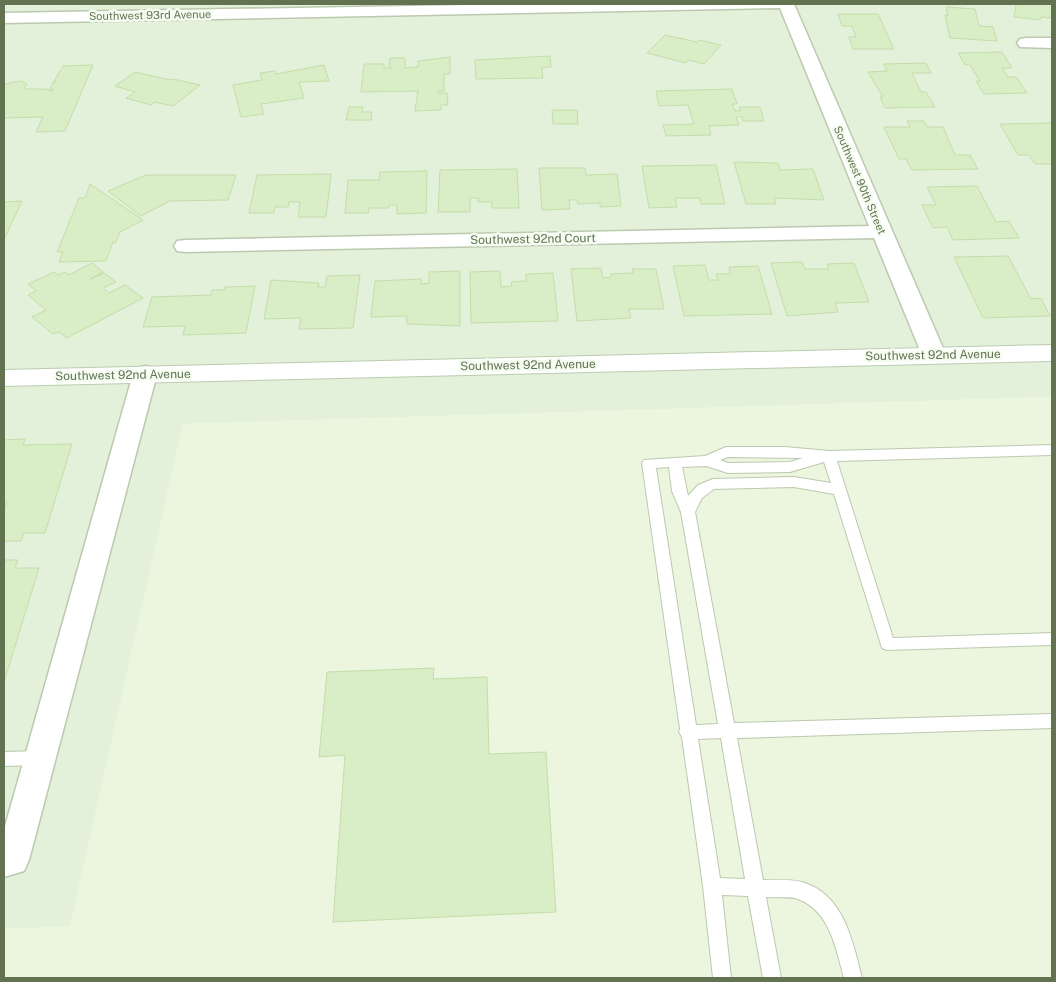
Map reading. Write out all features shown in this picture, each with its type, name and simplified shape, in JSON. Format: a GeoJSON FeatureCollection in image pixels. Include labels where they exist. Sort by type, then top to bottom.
{"type":"FeatureCollection","features":[{"type":"Feature","properties":{"kind":"street","name":"Southwest 93rd Avenue"},"geometry":{"type":"LineString","coordinates":[[4,18],[242,9],[777,4]]}},
{"type":"Feature","properties":{"kind":"street","name":"Southwest 90th Street"},"geometry":{"type":"LineString","coordinates":[[786,4],[934,356]]}},
{"type":"Feature","properties":{"kind":"street"},"geometry":{"type":"LineString","coordinates":[[1026,43],[1052,43]]}},
{"type":"Feature","properties":{"kind":"street","name":"Southwest 92nd Court"},"geometry":{"type":"LineString","coordinates":[[185,246],[881,232]]}},
{"type":"Feature","properties":{"kind":"street","name":"Southwest 92nd Avenue"},"geometry":{"type":"LineString","coordinates":[[4,378],[1052,353]]}},
{"type":"Feature","properties":{"kind":"street"},"geometry":{"type":"LineString","coordinates":[[8,861],[41,758],[145,374]]}},
{"type":"Feature","properties":{"kind":"lane"},"geometry":{"type":"LineString","coordinates":[[722,978],[712,886],[649,463],[706,461],[728,468],[790,467],[829,456],[1052,450]]}},
{"type":"Feature","properties":{"kind":"lane"},"geometry":{"type":"LineString","coordinates":[[829,456],[887,644],[1052,639]]}},
{"type":"Feature","properties":{"kind":"lane"},"geometry":{"type":"LineString","coordinates":[[675,462],[679,491],[688,512],[772,978]]}},
{"type":"Feature","properties":{"kind":"lane"},"geometry":{"type":"LineString","coordinates":[[688,512],[696,492],[703,487],[713,484],[794,482],[840,490]]}},
{"type":"Feature","properties":{"kind":"lane"},"geometry":{"type":"LineString","coordinates":[[688,732],[1052,721]]}},
{"type":"Feature","properties":{"kind":"lane"},"geometry":{"type":"LineString","coordinates":[[4,759],[41,758]]}},
{"type":"Feature","properties":{"kind":"lane"},"geometry":{"type":"LineString","coordinates":[[712,886],[800,890],[822,904],[842,933],[853,978]]}},
{"type":"Feature","properties":{"kind":"shaded area"},"geometry":{"type":"Polygon","coordinates":[[[4,4],[1052,4],[1052,397],[183,424],[70,927],[4,929],[4,4]]]}},
{"type":"Feature","properties":{"kind":"shaded area"},"geometry":{"type":"Polygon","coordinates":[[[1052,397],[1052,978],[4,978],[4,929],[70,926],[183,424],[1052,397]]]}},
{"type":"Feature","properties":{"kind":"building"},"geometry":{"type":"Polygon","coordinates":[[[1016,4],[1052,4],[1052,18],[1041,17],[1040,20],[1014,17],[1016,4]]]}},
{"type":"Feature","properties":{"kind":"building"},"geometry":{"type":"Polygon","coordinates":[[[946,7],[975,9],[979,26],[993,27],[997,41],[950,38],[945,15],[948,16],[946,7]]]}},
{"type":"Feature","properties":{"kind":"building"},"geometry":{"type":"Polygon","coordinates":[[[838,14],[878,14],[894,49],[853,49],[849,37],[856,37],[852,26],[842,26],[838,14]]]}},
{"type":"Feature","properties":{"kind":"building"},"geometry":{"type":"Polygon","coordinates":[[[665,35],[721,45],[704,64],[689,60],[686,63],[647,53],[665,35]]]}},
{"type":"Feature","properties":{"kind":"building"},"geometry":{"type":"Polygon","coordinates":[[[1002,52],[1012,68],[1002,68],[1008,77],[1016,77],[1027,93],[984,94],[976,81],[980,81],[969,64],[965,65],[958,53],[1002,52]]]}},
{"type":"Feature","properties":{"kind":"building"},"geometry":{"type":"Polygon","coordinates":[[[550,56],[551,67],[542,67],[543,78],[476,79],[475,60],[550,56]]]}},
{"type":"Feature","properties":{"kind":"building"},"geometry":{"type":"Polygon","coordinates":[[[450,57],[450,74],[444,74],[444,91],[438,91],[438,93],[447,93],[448,105],[441,105],[441,110],[415,111],[418,91],[361,92],[364,64],[384,64],[384,68],[392,68],[389,66],[390,58],[405,58],[405,68],[418,67],[418,61],[450,57]]]}},
{"type":"Feature","properties":{"kind":"building"},"geometry":{"type":"Polygon","coordinates":[[[926,63],[931,73],[912,73],[921,92],[926,92],[935,107],[885,108],[880,97],[883,97],[868,72],[887,71],[884,64],[926,63]]]}},
{"type":"Feature","properties":{"kind":"building"},"geometry":{"type":"Polygon","coordinates":[[[93,65],[65,131],[36,132],[43,117],[4,118],[4,84],[21,81],[27,84],[24,89],[52,91],[53,89],[50,89],[53,82],[56,82],[54,81],[63,66],[93,65]]]}},
{"type":"Feature","properties":{"kind":"building"},"geometry":{"type":"Polygon","coordinates":[[[324,65],[329,81],[299,82],[304,98],[261,104],[264,114],[241,117],[233,85],[262,80],[260,73],[275,71],[276,74],[324,65]]]}},
{"type":"Feature","properties":{"kind":"building"},"geometry":{"type":"Polygon","coordinates":[[[135,72],[200,85],[173,106],[155,102],[151,105],[126,98],[135,92],[115,86],[135,72]]]}},
{"type":"Feature","properties":{"kind":"building"},"geometry":{"type":"Polygon","coordinates":[[[732,89],[737,104],[732,104],[735,111],[740,111],[739,107],[760,107],[764,121],[743,121],[742,117],[736,117],[739,125],[709,126],[711,135],[666,136],[663,125],[694,124],[688,105],[659,106],[656,91],[732,89]]]}},
{"type":"Feature","properties":{"kind":"building"},"geometry":{"type":"Polygon","coordinates":[[[349,107],[363,107],[362,112],[372,112],[371,120],[346,120],[349,107]]]}},
{"type":"Feature","properties":{"kind":"building"},"geometry":{"type":"Polygon","coordinates":[[[552,110],[577,110],[578,124],[553,124],[552,110]]]}},
{"type":"Feature","properties":{"kind":"building"},"geometry":{"type":"Polygon","coordinates":[[[907,121],[924,121],[927,127],[943,127],[955,155],[970,155],[978,169],[912,170],[906,159],[899,159],[884,127],[910,127],[907,121]]]}},
{"type":"Feature","properties":{"kind":"building"},"geometry":{"type":"Polygon","coordinates":[[[1052,123],[1052,164],[1035,164],[1029,155],[1018,155],[1000,124],[1052,123]]]}},
{"type":"Feature","properties":{"kind":"building"},"geometry":{"type":"Polygon","coordinates":[[[734,162],[778,163],[780,170],[813,169],[824,200],[774,198],[776,204],[746,204],[734,162]]]}},
{"type":"Feature","properties":{"kind":"building"},"geometry":{"type":"Polygon","coordinates":[[[716,165],[725,204],[701,204],[699,198],[675,198],[677,207],[649,208],[642,166],[716,165]]]}},
{"type":"Feature","properties":{"kind":"building"},"geometry":{"type":"Polygon","coordinates":[[[539,168],[585,168],[586,175],[617,174],[621,206],[600,207],[600,203],[578,204],[577,200],[569,200],[570,209],[542,210],[539,168]]]}},
{"type":"Feature","properties":{"kind":"building"},"geometry":{"type":"Polygon","coordinates":[[[517,169],[519,208],[492,208],[492,202],[478,202],[479,198],[470,198],[470,212],[438,212],[440,170],[517,169]]]}},
{"type":"Feature","properties":{"kind":"building"},"geometry":{"type":"Polygon","coordinates":[[[427,171],[426,213],[397,214],[397,205],[389,205],[389,208],[369,208],[368,213],[345,213],[348,180],[379,180],[380,172],[427,171]]]}},
{"type":"Feature","properties":{"kind":"building"},"geometry":{"type":"Polygon","coordinates":[[[331,174],[326,217],[298,217],[300,202],[289,202],[288,207],[275,207],[274,213],[249,213],[257,175],[331,174]]]}},
{"type":"Feature","properties":{"kind":"building"},"geometry":{"type":"Polygon","coordinates":[[[146,175],[236,175],[228,200],[170,201],[141,216],[108,191],[146,175]]]}},
{"type":"Feature","properties":{"kind":"building"},"geometry":{"type":"Polygon","coordinates":[[[90,184],[143,220],[120,232],[116,242],[113,242],[106,261],[59,262],[63,252],[57,252],[79,198],[85,198],[90,184]]]}},
{"type":"Feature","properties":{"kind":"building"},"geometry":{"type":"Polygon","coordinates":[[[977,186],[996,222],[1009,221],[1019,238],[953,240],[947,227],[933,228],[922,205],[936,205],[927,187],[977,186]]]}},
{"type":"Feature","properties":{"kind":"building"},"geometry":{"type":"Polygon","coordinates":[[[22,201],[4,240],[4,202],[22,201]]]}},
{"type":"Feature","properties":{"kind":"building"},"geometry":{"type":"Polygon","coordinates":[[[1008,256],[1031,299],[1041,298],[1050,316],[983,318],[954,257],[1008,256]]]}},
{"type":"Feature","properties":{"kind":"building"},"geometry":{"type":"Polygon","coordinates":[[[802,262],[805,269],[829,269],[827,264],[854,263],[869,302],[835,303],[838,312],[787,316],[771,263],[802,262]]]}},
{"type":"Feature","properties":{"kind":"building"},"geometry":{"type":"Polygon","coordinates":[[[92,263],[103,272],[90,279],[104,273],[116,282],[103,288],[109,293],[125,285],[143,298],[67,338],[59,332],[53,334],[32,317],[46,310],[28,295],[36,291],[28,284],[54,272],[58,275],[65,272],[69,275],[92,263]]]}},
{"type":"Feature","properties":{"kind":"building"},"geometry":{"type":"Polygon","coordinates":[[[705,265],[709,280],[718,280],[716,274],[730,274],[729,267],[758,266],[772,314],[684,316],[673,266],[705,265]]]}},
{"type":"Feature","properties":{"kind":"building"},"geometry":{"type":"Polygon","coordinates":[[[601,268],[603,278],[611,277],[611,274],[633,273],[632,269],[656,269],[664,309],[629,309],[631,318],[577,321],[571,269],[601,268]]]}},
{"type":"Feature","properties":{"kind":"building"},"geometry":{"type":"Polygon","coordinates":[[[460,271],[460,326],[407,324],[407,316],[371,317],[375,281],[421,279],[421,284],[429,283],[429,272],[460,271]]]}},
{"type":"Feature","properties":{"kind":"building"},"geometry":{"type":"Polygon","coordinates":[[[500,271],[501,287],[512,286],[511,282],[526,281],[526,274],[553,273],[558,321],[471,323],[470,272],[500,271]]]}},
{"type":"Feature","properties":{"kind":"building"},"geometry":{"type":"Polygon","coordinates":[[[360,275],[353,328],[299,329],[301,318],[264,319],[271,280],[319,283],[318,287],[325,287],[327,276],[360,275]]]}},
{"type":"Feature","properties":{"kind":"building"},"geometry":{"type":"Polygon","coordinates":[[[255,286],[246,333],[183,335],[185,326],[143,327],[152,297],[211,295],[212,290],[224,290],[225,287],[255,286]]]}},
{"type":"Feature","properties":{"kind":"building"},"geometry":{"type":"Polygon","coordinates":[[[25,439],[23,445],[72,444],[45,533],[24,533],[21,541],[4,541],[4,511],[7,502],[4,502],[4,440],[25,439]]]}},
{"type":"Feature","properties":{"kind":"building"},"geometry":{"type":"Polygon","coordinates":[[[4,560],[18,560],[15,568],[39,568],[4,682],[4,560]]]}},
{"type":"Feature","properties":{"kind":"building"},"geometry":{"type":"Polygon","coordinates":[[[434,668],[433,679],[487,677],[489,754],[546,752],[556,912],[333,922],[345,755],[319,757],[327,672],[434,668]]]}}]}
